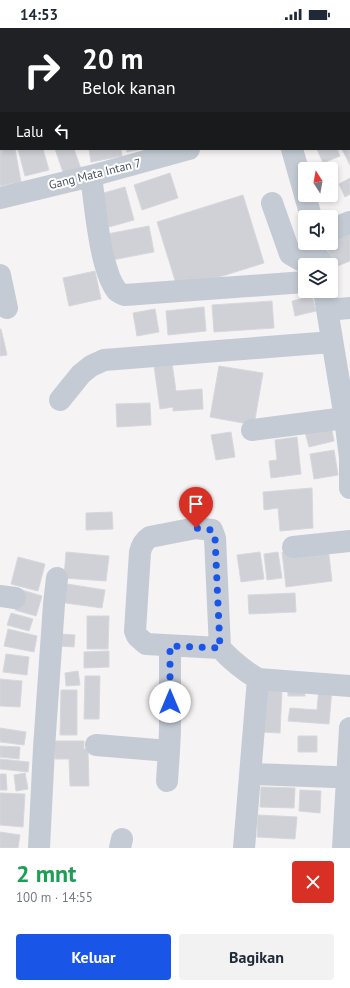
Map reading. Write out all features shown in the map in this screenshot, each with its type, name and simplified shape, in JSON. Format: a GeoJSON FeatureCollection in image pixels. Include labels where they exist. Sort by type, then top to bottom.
{"type":"FeatureCollection","features":[{"type":"Feature","properties":{"kind":"street","name":"Gang Mata Intan 7"},"geometry":{"type":"LineString","coordinates":[[0,198],[90,176],[185,150]]}},
{"type":"Feature","properties":{"kind":"street"},"geometry":{"type":"LineString","coordinates":[[292,150],[298,170]]}},
{"type":"Feature","properties":{"kind":"street"},"geometry":{"type":"LineString","coordinates":[[90,176],[101,249],[112,283],[121,294],[125,295],[298,283]]}},
{"type":"Feature","properties":{"kind":"street"},"geometry":{"type":"LineString","coordinates":[[272,203],[290,254],[302,260],[320,256]]}},
{"type":"Feature","properties":{"kind":"street"},"geometry":{"type":"LineString","coordinates":[[338,227],[350,222]]}},
{"type":"Feature","properties":{"kind":"street"},"geometry":{"type":"LineString","coordinates":[[0,275],[7,308]]}},
{"type":"Feature","properties":{"kind":"street"},"geometry":{"type":"LineString","coordinates":[[350,308],[326,301],[345,418],[350,458],[350,488]]}},
{"type":"Feature","properties":{"kind":"street"},"geometry":{"type":"LineString","coordinates":[[60,400],[81,374],[91,366],[104,360],[332,342]]}},
{"type":"Feature","properties":{"kind":"street"},"geometry":{"type":"LineString","coordinates":[[252,430],[345,418]]}},
{"type":"Feature","properties":{"kind":"street"},"geometry":{"type":"LineString","coordinates":[[220,648],[146,644],[137,636],[135,631],[140,552],[142,544],[150,537],[196,528],[212,530],[215,538],[220,648],[233,662],[258,679],[350,686]]}},
{"type":"Feature","properties":{"kind":"street"},"geometry":{"type":"LineString","coordinates":[[293,547],[350,541]]}},
{"type":"Feature","properties":{"kind":"street"},"geometry":{"type":"LineString","coordinates":[[39,848],[44,748],[57,578]]}},
{"type":"Feature","properties":{"kind":"street"},"geometry":{"type":"LineString","coordinates":[[167,781],[170,731],[170,646]]}},
{"type":"Feature","properties":{"kind":"street"},"geometry":{"type":"LineString","coordinates":[[244,848],[258,679]]}},
{"type":"Feature","properties":{"kind":"street"},"geometry":{"type":"LineString","coordinates":[[343,848],[350,728]]}},
{"type":"Feature","properties":{"kind":"street"},"geometry":{"type":"LineString","coordinates":[[96,745],[168,751]]}},
{"type":"Feature","properties":{"kind":"street"},"geometry":{"type":"LineString","coordinates":[[251,774],[334,778]]}},
{"type":"Feature","properties":{"kind":"building"},"geometry":{"type":"Polygon","coordinates":[[[0,150],[15,150],[21,182],[0,186],[0,150]]]}},
{"type":"Feature","properties":{"kind":"building"},"geometry":{"type":"Polygon","coordinates":[[[18,150],[43,150],[49,170],[25,176],[18,150]]]}},
{"type":"Feature","properties":{"kind":"building"},"geometry":{"type":"Polygon","coordinates":[[[55,150],[74,150],[81,169],[64,175],[55,150]]]}},
{"type":"Feature","properties":{"kind":"building"},"geometry":{"type":"Polygon","coordinates":[[[89,150],[121,150],[122,156],[91,162],[89,150]]]}},
{"type":"Feature","properties":{"kind":"building"},"geometry":{"type":"Polygon","coordinates":[[[126,150],[136,150],[127,152],[126,150]]]}},
{"type":"Feature","properties":{"kind":"building"},"geometry":{"type":"Polygon","coordinates":[[[317,150],[337,150],[340,156],[323,162],[317,150]]]}},
{"type":"Feature","properties":{"kind":"building"},"geometry":{"type":"Polygon","coordinates":[[[342,150],[350,150],[350,165],[342,150]]]}},
{"type":"Feature","properties":{"kind":"building"},"geometry":{"type":"Polygon","coordinates":[[[170,173],[178,198],[142,210],[134,185],[170,173]]]}},
{"type":"Feature","properties":{"kind":"building"},"geometry":{"type":"Polygon","coordinates":[[[350,178],[350,194],[345,197],[339,184],[350,178]]]}},
{"type":"Feature","properties":{"kind":"building"},"geometry":{"type":"Polygon","coordinates":[[[125,187],[134,220],[109,227],[100,194],[125,187]]]}},
{"type":"Feature","properties":{"kind":"building"},"geometry":{"type":"Polygon","coordinates":[[[243,195],[264,263],[178,290],[157,222],[243,195]]]}},
{"type":"Feature","properties":{"kind":"building"},"geometry":{"type":"Polygon","coordinates":[[[149,226],[154,252],[112,260],[107,234],[149,226]]]}},
{"type":"Feature","properties":{"kind":"building"},"geometry":{"type":"Polygon","coordinates":[[[350,227],[350,261],[338,266],[338,258],[331,258],[328,250],[338,250],[338,231],[350,227]]]}},
{"type":"Feature","properties":{"kind":"building"},"geometry":{"type":"Polygon","coordinates":[[[95,271],[101,299],[69,306],[63,278],[95,271]]]}},
{"type":"Feature","properties":{"kind":"building"},"geometry":{"type":"Polygon","coordinates":[[[304,298],[313,298],[316,311],[295,316],[292,301],[304,298]]]}},
{"type":"Feature","properties":{"kind":"building"},"geometry":{"type":"Polygon","coordinates":[[[272,301],[274,328],[214,332],[212,305],[272,301]]]}},
{"type":"Feature","properties":{"kind":"building"},"geometry":{"type":"Polygon","coordinates":[[[204,307],[206,331],[168,335],[166,311],[204,307]]]}},
{"type":"Feature","properties":{"kind":"building"},"geometry":{"type":"Polygon","coordinates":[[[155,309],[159,332],[137,336],[133,313],[155,309]]]}},
{"type":"Feature","properties":{"kind":"building"},"geometry":{"type":"Polygon","coordinates":[[[0,329],[7,355],[0,356],[0,329]]]}},
{"type":"Feature","properties":{"kind":"building"},"geometry":{"type":"Polygon","coordinates":[[[172,363],[176,391],[202,389],[203,409],[173,411],[173,407],[160,409],[154,366],[172,363]]]}},
{"type":"Feature","properties":{"kind":"building"},"geometry":{"type":"Polygon","coordinates":[[[219,366],[263,373],[254,425],[210,417],[219,366]]]}},
{"type":"Feature","properties":{"kind":"building"},"geometry":{"type":"Polygon","coordinates":[[[150,403],[151,425],[117,427],[116,404],[150,403]]]}},
{"type":"Feature","properties":{"kind":"building"},"geometry":{"type":"Polygon","coordinates":[[[331,425],[334,441],[309,447],[305,432],[331,425]]]}},
{"type":"Feature","properties":{"kind":"building"},"geometry":{"type":"Polygon","coordinates":[[[231,432],[235,457],[216,460],[211,435],[231,432]]]}},
{"type":"Feature","properties":{"kind":"building"},"geometry":{"type":"Polygon","coordinates":[[[297,437],[301,474],[271,478],[269,461],[277,460],[275,440],[297,437]]]}},
{"type":"Feature","properties":{"kind":"building"},"geometry":{"type":"Polygon","coordinates":[[[334,450],[338,475],[314,479],[310,454],[334,450]]]}},
{"type":"Feature","properties":{"kind":"building"},"geometry":{"type":"Polygon","coordinates":[[[312,488],[313,528],[280,531],[278,508],[264,510],[263,492],[312,488]]]}},
{"type":"Feature","properties":{"kind":"building"},"geometry":{"type":"Polygon","coordinates":[[[112,512],[113,529],[86,530],[86,513],[112,512]]]}},
{"type":"Feature","properties":{"kind":"building"},"geometry":{"type":"Polygon","coordinates":[[[328,547],[332,581],[286,587],[282,552],[328,547]]]}},
{"type":"Feature","properties":{"kind":"building"},"geometry":{"type":"Polygon","coordinates":[[[66,552],[109,556],[106,581],[64,578],[66,552]]]}},
{"type":"Feature","properties":{"kind":"building"},"geometry":{"type":"Polygon","coordinates":[[[260,552],[264,579],[241,582],[237,555],[260,552]]]}},
{"type":"Feature","properties":{"kind":"building"},"geometry":{"type":"Polygon","coordinates":[[[278,552],[282,578],[267,580],[264,554],[278,552]]]}},
{"type":"Feature","properties":{"kind":"building"},"geometry":{"type":"Polygon","coordinates":[[[18,557],[45,564],[38,591],[11,584],[18,557]]]}},
{"type":"Feature","properties":{"kind":"building"},"geometry":{"type":"Polygon","coordinates":[[[61,583],[105,590],[102,608],[58,602],[61,583]]]}},
{"type":"Feature","properties":{"kind":"building"},"geometry":{"type":"Polygon","coordinates":[[[22,590],[42,596],[36,616],[15,610],[22,590]]]}},
{"type":"Feature","properties":{"kind":"building"},"geometry":{"type":"Polygon","coordinates":[[[295,593],[296,612],[249,614],[248,595],[295,593]]]}},
{"type":"Feature","properties":{"kind":"building"},"geometry":{"type":"Polygon","coordinates":[[[11,613],[33,619],[29,631],[7,625],[11,613]]]}},
{"type":"Feature","properties":{"kind":"building"},"geometry":{"type":"Polygon","coordinates":[[[87,616],[109,616],[108,649],[87,649],[87,616]]]}},
{"type":"Feature","properties":{"kind":"building"},"geometry":{"type":"Polygon","coordinates":[[[8,629],[37,636],[34,652],[4,646],[8,629]]]}},
{"type":"Feature","properties":{"kind":"building"},"geometry":{"type":"Polygon","coordinates":[[[61,634],[75,635],[74,647],[59,646],[61,634]]]}},
{"type":"Feature","properties":{"kind":"building"},"geometry":{"type":"Polygon","coordinates":[[[109,651],[109,667],[84,668],[84,652],[109,651]]]}},
{"type":"Feature","properties":{"kind":"building"},"geometry":{"type":"Polygon","coordinates":[[[6,654],[29,657],[27,675],[3,672],[6,654]]]}},
{"type":"Feature","properties":{"kind":"building"},"geometry":{"type":"Polygon","coordinates":[[[78,671],[80,685],[66,686],[65,673],[78,671]]]}},
{"type":"Feature","properties":{"kind":"building"},"geometry":{"type":"Polygon","coordinates":[[[85,676],[100,676],[99,719],[84,719],[85,676]]]}},
{"type":"Feature","properties":{"kind":"building"},"geometry":{"type":"Polygon","coordinates":[[[0,679],[22,681],[20,707],[0,706],[0,679]]]}},
{"type":"Feature","properties":{"kind":"building"},"geometry":{"type":"Polygon","coordinates":[[[288,685],[305,685],[305,696],[288,696],[288,685]]]}},
{"type":"Feature","properties":{"kind":"building"},"geometry":{"type":"Polygon","coordinates":[[[319,687],[332,688],[329,724],[288,721],[290,708],[317,710],[319,687]]]}},
{"type":"Feature","properties":{"kind":"building"},"geometry":{"type":"Polygon","coordinates":[[[61,690],[77,690],[77,735],[60,735],[61,690]]]}},
{"type":"Feature","properties":{"kind":"building"},"geometry":{"type":"Polygon","coordinates":[[[264,690],[282,691],[280,733],[262,732],[264,690]]]}},
{"type":"Feature","properties":{"kind":"building"},"geometry":{"type":"Polygon","coordinates":[[[0,728],[26,732],[24,745],[0,742],[0,728]]]}},
{"type":"Feature","properties":{"kind":"building"},"geometry":{"type":"Polygon","coordinates":[[[298,736],[317,736],[317,752],[298,752],[298,736]]]}},
{"type":"Feature","properties":{"kind":"building"},"geometry":{"type":"Polygon","coordinates":[[[54,741],[84,741],[84,749],[88,749],[89,786],[70,786],[69,759],[55,759],[54,741]]]}},
{"type":"Feature","properties":{"kind":"building"},"geometry":{"type":"Polygon","coordinates":[[[0,746],[20,747],[19,759],[0,757],[0,746]]]}},
{"type":"Feature","properties":{"kind":"building"},"geometry":{"type":"Polygon","coordinates":[[[0,759],[29,762],[28,772],[0,769],[0,759]]]}},
{"type":"Feature","properties":{"kind":"building"},"geometry":{"type":"Polygon","coordinates":[[[25,773],[28,789],[16,791],[14,775],[25,773]]]}},
{"type":"Feature","properties":{"kind":"building"},"geometry":{"type":"Polygon","coordinates":[[[0,774],[6,774],[7,790],[0,790],[0,774]]]}},
{"type":"Feature","properties":{"kind":"building"},"geometry":{"type":"Polygon","coordinates":[[[261,787],[295,788],[294,808],[260,807],[261,787]]]}},
{"type":"Feature","properties":{"kind":"building"},"geometry":{"type":"Polygon","coordinates":[[[300,790],[321,791],[320,813],[299,811],[300,790]]]}},
{"type":"Feature","properties":{"kind":"building"},"geometry":{"type":"Polygon","coordinates":[[[0,793],[25,794],[23,827],[0,825],[0,793]]]}},
{"type":"Feature","properties":{"kind":"building"},"geometry":{"type":"Polygon","coordinates":[[[258,815],[297,817],[295,839],[257,837],[258,815]]]}},
{"type":"Feature","properties":{"kind":"building"},"geometry":{"type":"Polygon","coordinates":[[[0,832],[20,835],[18,848],[0,848],[0,832]]]}},
{"type":"Feature","properties":{"kind":"route"},"geometry":{"type":"LineString","coordinates":[[170,702],[170,646],[220,648],[215,538],[212,530],[196,528]]}}]}
